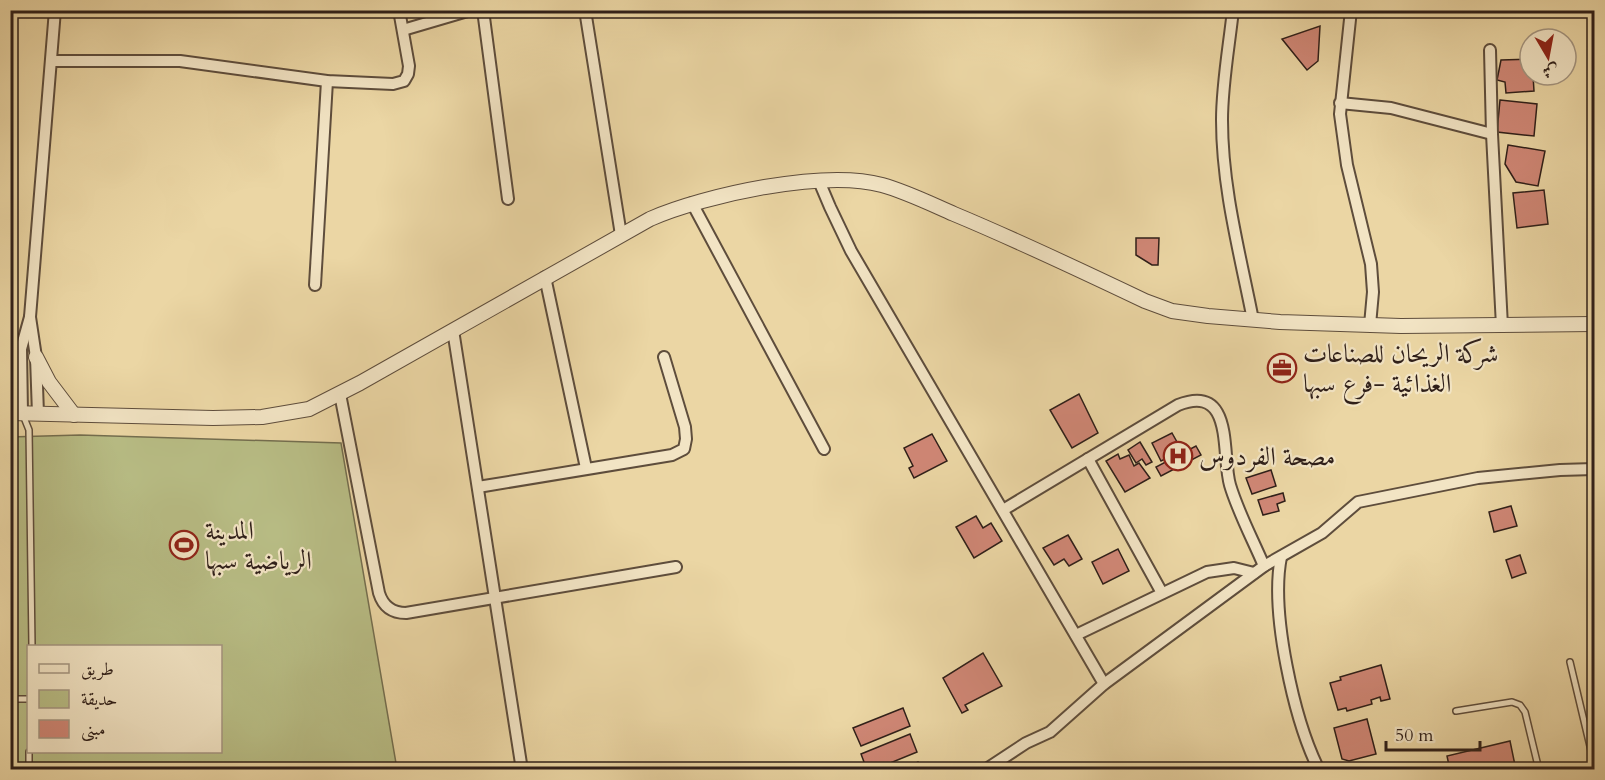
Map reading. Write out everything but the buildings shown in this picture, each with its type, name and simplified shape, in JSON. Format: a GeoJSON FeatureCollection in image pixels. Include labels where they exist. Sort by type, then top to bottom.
{"type":"FeatureCollection","features":[{"type":"Feature","properties":{"kind":"street"},"geometry":{"type":"LineString","coordinates":[[55,10],[30,317],[21,349],[16,413],[213,418],[262,417],[309,409],[340,394],[650,219],[692,203],[781,185],[819,180],[882,185],[975,223],[1145,301],[1172,311],[1253,320],[1370,325],[1594,324]]}},
{"type":"Feature","properties":{"kind":"street"},"geometry":{"type":"LineString","coordinates":[[52,61],[180,61],[327,81],[386,84],[404,81],[410,70],[399,10]]}},
{"type":"Feature","properties":{"kind":"street"},"geometry":{"type":"LineString","coordinates":[[403,30],[471,10]]}},
{"type":"Feature","properties":{"kind":"street"},"geometry":{"type":"LineString","coordinates":[[483,10],[508,199]]}},
{"type":"Feature","properties":{"kind":"street"},"geometry":{"type":"LineString","coordinates":[[585,10],[621,235]]}},
{"type":"Feature","properties":{"kind":"street"},"geometry":{"type":"LineString","coordinates":[[1233,10],[1222,120],[1224,158],[1228,200],[1253,320]]}},
{"type":"Feature","properties":{"kind":"street"},"geometry":{"type":"LineString","coordinates":[[1351,10],[1340,103],[1342,139],[1371,264],[1373,292],[1370,325]]}},
{"type":"Feature","properties":{"kind":"street"},"geometry":{"type":"LineString","coordinates":[[1490,50],[1502,326]]}},
{"type":"Feature","properties":{"kind":"street"},"geometry":{"type":"LineString","coordinates":[[315,285],[327,81]]}},
{"type":"Feature","properties":{"kind":"street"},"geometry":{"type":"LineString","coordinates":[[1340,103],[1391,108],[1492,134]]}},
{"type":"Feature","properties":{"kind":"street"},"geometry":{"type":"LineString","coordinates":[[819,180],[851,251],[1104,684]]}},
{"type":"Feature","properties":{"kind":"street"},"geometry":{"type":"LineString","coordinates":[[692,203],[824,448]]}},
{"type":"Feature","properties":{"kind":"street"},"geometry":{"type":"LineString","coordinates":[[545,277],[586,468]]}},
{"type":"Feature","properties":{"kind":"street"},"geometry":{"type":"LineString","coordinates":[[30,317],[36,357],[38,414]]}},
{"type":"Feature","properties":{"kind":"street"},"geometry":{"type":"LineString","coordinates":[[453,330],[522,770]]}},
{"type":"Feature","properties":{"kind":"street"},"geometry":{"type":"LineString","coordinates":[[36,357],[48,382],[74,415]]}},
{"type":"Feature","properties":{"kind":"street"},"geometry":{"type":"LineString","coordinates":[[478,487],[672,455],[684,449],[687,439],[685,427],[664,357]]}},
{"type":"Feature","properties":{"kind":"street"},"geometry":{"type":"LineString","coordinates":[[340,394],[379,593],[384,604],[395,612],[406,613],[676,567]]}},
{"type":"Feature","properties":{"kind":"street"},"geometry":{"type":"LineString","coordinates":[[1003,510],[1178,405],[1189,401],[1206,401],[1214,408],[1221,420],[1231,487],[1264,566]]}},
{"type":"Feature","properties":{"kind":"street"},"geometry":{"type":"LineString","coordinates":[[1088,459],[1162,593]]}},
{"type":"Feature","properties":{"kind":"street"},"geometry":{"type":"LineString","coordinates":[[985,770],[1026,743],[1050,732],[1104,684],[1264,566],[1322,532],[1358,501],[1478,478],[1560,470],[1594,470]]}},
{"type":"Feature","properties":{"kind":"street"},"geometry":{"type":"LineString","coordinates":[[1281,557],[1276,592],[1283,641],[1302,724],[1319,770]]}},
{"type":"Feature","properties":{"kind":"street"},"geometry":{"type":"LineString","coordinates":[[1076,635],[1162,593],[1216,570],[1234,568],[1254,573]]}},
{"type":"Feature","properties":{"kind":"lane"},"geometry":{"type":"LineString","coordinates":[[16,413],[29,430]]}},
{"type":"Feature","properties":{"kind":"lane"},"geometry":{"type":"LineString","coordinates":[[32,645],[29,430],[38,414]]}},
{"type":"Feature","properties":{"kind":"lane"},"geometry":{"type":"LineString","coordinates":[[1570,662],[1594,763]]}},
{"type":"Feature","properties":{"kind":"lane"},"geometry":{"type":"LineString","coordinates":[[10,699],[27,699]]}},
{"type":"Feature","properties":{"kind":"lane"},"geometry":{"type":"LineString","coordinates":[[1456,711],[1507,702],[1520,705],[1525,712],[1539,770]]}},
{"type":"Feature","properties":{"kind":"lane"},"geometry":{"type":"LineString","coordinates":[[28,770],[29,753]]}},
{"type":"Feature","properties":{"kind":"green space","name":"المدينة الرياضية سبها"},"geometry":{"type":"Polygon","coordinates":[[[80,435],[341,443],[397,769],[11,769],[10,437],[80,435]]]}},
{"type":"Feature","properties":{"kind":"place","name":"شركة الريحان للصناعات الغذائية -فرع سبها"},"geometry":{"type":"Point","coordinates":[1282,368]}},
{"type":"Feature","properties":{"kind":"place","name":"مصحة الفردوس"},"geometry":{"type":"Point","coordinates":[1178,456]}},
{"type":"Feature","properties":{"kind":"place","name":"المدينة الرياضية سبها"},"geometry":{"type":"Point","coordinates":[184,545]}}]}
